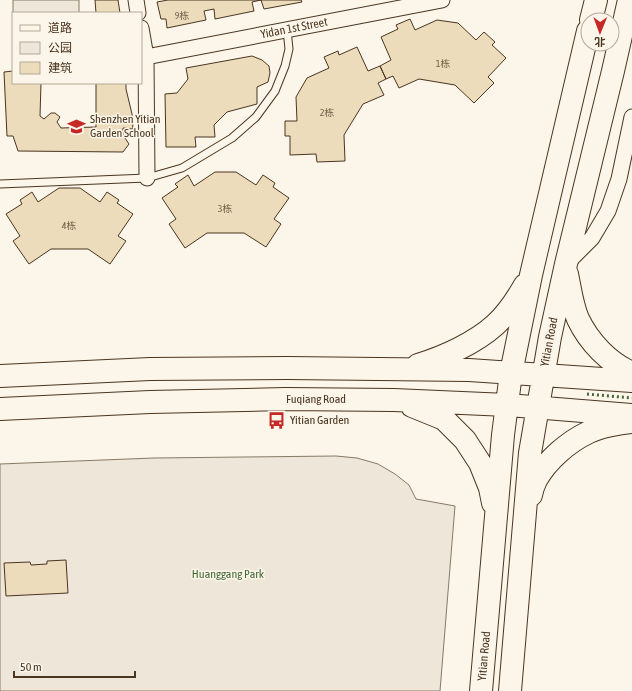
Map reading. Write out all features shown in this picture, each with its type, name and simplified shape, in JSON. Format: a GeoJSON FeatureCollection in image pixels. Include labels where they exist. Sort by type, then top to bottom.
{"type":"FeatureCollection","features":[{"type":"Feature","properties":{"kind":"main road"},"geometry":{"type":"LineString","coordinates":[[593,12],[596,0]]}},
{"type":"Feature","properties":{"kind":"main road","name":"Yitian Road"},"geometry":{"type":"LineString","coordinates":[[510,691],[530,453],[543,376],[566,264],[630,0]]}},
{"type":"Feature","properties":{"kind":"main road","name":"Yitian Road"},"geometry":{"type":"LineString","coordinates":[[481,691],[506,405],[511,373],[531,275],[583,52]]}},
{"type":"Feature","properties":{"kind":"main road"},"geometry":{"type":"LineString","coordinates":[[566,264],[578,318],[590,340],[607,357],[625,370],[632,373]]}},
{"type":"Feature","properties":{"kind":"main road"},"geometry":{"type":"LineString","coordinates":[[401,369],[430,361],[454,352],[480,336],[496,324],[516,301],[531,275]]}},
{"type":"Feature","properties":{"kind":"main road"},"geometry":{"type":"LineString","coordinates":[[0,376],[150,369],[287,368],[470,370],[632,381]]}},
{"type":"Feature","properties":{"kind":"main road","name":"Fuqiang Road"},"geometry":{"type":"LineString","coordinates":[[0,409],[285,399],[394,400],[506,405],[632,415]]}},
{"type":"Feature","properties":{"kind":"main road"},"geometry":{"type":"LineString","coordinates":[[394,400],[444,419],[465,440],[480,463],[490,488],[496,522]]}},
{"type":"Feature","properties":{"kind":"main road"},"geometry":{"type":"LineString","coordinates":[[526,509],[536,480],[549,462],[567,445],[590,432],[620,423],[632,422]]}},
{"type":"Feature","properties":{"kind":"street"},"geometry":{"type":"LineString","coordinates":[[136,0],[138,12]]}},
{"type":"Feature","properties":{"kind":"street","name":"Yidan 1st Street"},"geometry":{"type":"LineString","coordinates":[[146,57],[442,0]]}},
{"type":"Feature","properties":{"kind":"street"},"geometry":{"type":"LineString","coordinates":[[630,0],[632,8]]}},
{"type":"Feature","properties":{"kind":"street"},"geometry":{"type":"LineString","coordinates":[[142,34],[146,57],[147,178]]}},
{"type":"Feature","properties":{"kind":"street"},"geometry":{"type":"LineString","coordinates":[[566,264],[592,238],[608,211],[619,179],[632,117]]}},
{"type":"Feature","properties":{"kind":"lane"},"geometry":{"type":"LineString","coordinates":[[0,184],[147,178],[182,168],[232,138],[256,116],[275,91],[286,66],[288,49],[287,30]]}},
{"type":"Feature","properties":{"kind":"green space"},"geometry":{"type":"Polygon","coordinates":[[[13,0],[79,0],[79,12],[13,12],[13,0]]]}},
{"type":"Feature","properties":{"kind":"green space","name":"Huanggang Park"},"geometry":{"type":"Polygon","coordinates":[[[336,456],[357,458],[378,464],[395,474],[409,485],[416,499],[455,506],[440,691],[0,691],[0,464],[154,458],[336,456]]]}},
{"type":"Feature","properties":{"kind":"building"},"geometry":{"type":"Polygon","coordinates":[[[95,0],[118,0],[120,12],[96,12],[95,0]]]}},
{"type":"Feature","properties":{"kind":"building"},"geometry":{"type":"Polygon","coordinates":[[[168,0],[261,0],[252,2],[254,11],[215,19],[214,9],[204,11],[206,20],[167,28],[166,19],[161,19],[157,2],[168,0]]]}},
{"type":"Feature","properties":{"kind":"building"},"geometry":{"type":"Polygon","coordinates":[[[261,0],[301,0],[302,2],[264,9],[261,0]]]}},
{"type":"Feature","properties":{"kind":"building"},"geometry":{"type":"Polygon","coordinates":[[[410,19],[415,30],[437,20],[458,23],[476,40],[484,32],[495,42],[492,45],[506,58],[488,77],[494,83],[474,103],[455,85],[419,79],[399,88],[393,76],[386,79],[380,66],[391,60],[381,37],[398,29],[396,25],[410,19]]]}},
{"type":"Feature","properties":{"kind":"building"},"geometry":{"type":"Polygon","coordinates":[[[357,47],[368,71],[380,66],[386,79],[378,83],[384,95],[363,104],[344,135],[345,161],[317,162],[316,154],[290,155],[290,136],[285,136],[285,121],[297,121],[296,97],[307,78],[329,68],[324,57],[338,51],[339,55],[357,47]]]}},
{"type":"Feature","properties":{"kind":"building"},"geometry":{"type":"Polygon","coordinates":[[[252,56],[262,60],[269,66],[270,73],[268,82],[257,87],[257,104],[227,112],[214,125],[215,137],[195,137],[196,147],[166,147],[165,94],[177,93],[188,79],[186,68],[252,56]]]}},
{"type":"Feature","properties":{"kind":"building"},"geometry":{"type":"Polygon","coordinates":[[[12,71],[12,84],[41,84],[40,116],[44,119],[51,113],[55,113],[60,117],[57,122],[61,128],[96,127],[96,84],[126,84],[132,114],[133,129],[123,128],[123,135],[129,144],[123,152],[18,151],[13,136],[7,136],[4,72],[12,71]]]}},
{"type":"Feature","properties":{"kind":"building"},"geometry":{"type":"Polygon","coordinates":[[[215,172],[236,172],[256,185],[263,175],[275,183],[273,187],[289,198],[274,219],[281,224],[266,247],[244,233],[207,233],[185,248],[169,224],[176,219],[162,198],[178,187],[175,184],[188,175],[194,186],[215,172]]]}},
{"type":"Feature","properties":{"kind":"building"},"geometry":{"type":"Polygon","coordinates":[[[59,188],[80,188],[100,202],[107,192],[119,200],[117,203],[133,214],[118,236],[126,241],[110,264],[88,249],[51,249],[29,264],[13,241],[20,236],[6,214],[22,204],[20,200],[32,192],[38,202],[59,188]]]}},
{"type":"Feature","properties":{"kind":"building"},"geometry":{"type":"Polygon","coordinates":[[[66,560],[68,593],[6,596],[4,563],[30,562],[31,565],[47,564],[47,561],[66,560]]]}},
{"type":"Feature","properties":{"kind":"hedge"},"geometry":{"type":"LineString","coordinates":[[587,394],[632,398]]}},
{"type":"Feature","properties":{"kind":"place","name":"Shenzhen Yitian Garden School"},"geometry":{"type":"Point","coordinates":[77,126]}},
{"type":"Feature","properties":{"kind":"place","name":"Yitian Garden"},"geometry":{"type":"Point","coordinates":[277,420]}}]}
